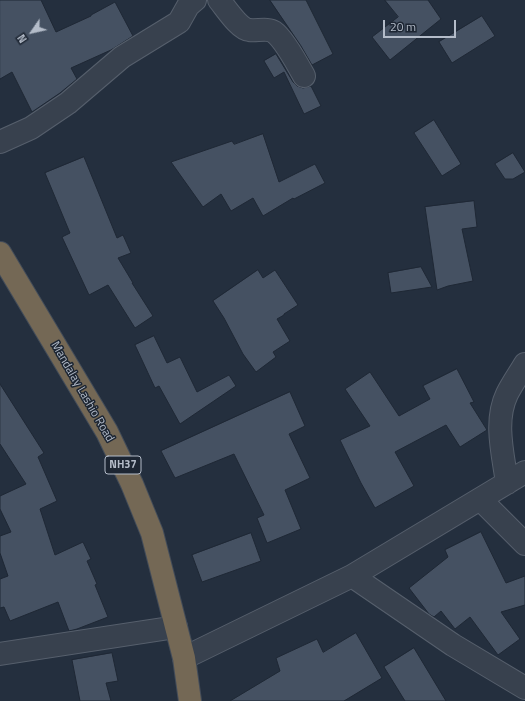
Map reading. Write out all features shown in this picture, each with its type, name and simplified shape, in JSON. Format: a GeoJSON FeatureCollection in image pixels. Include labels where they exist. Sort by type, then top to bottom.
{"type":"FeatureCollection","features":[{"type":"Feature","properties":{"kind":"highway","name":"Mandalay Lashio Road"},"geometry":{"type":"LineString","coordinates":[[0,253],[107,432],[132,484],[152,534],[184,658],[190,701]]}},
{"type":"Feature","properties":{"kind":"street"},"geometry":{"type":"LineString","coordinates":[[0,142],[31,128],[68,103],[122,57],[179,22],[188,6],[195,0]]}},
{"type":"Feature","properties":{"kind":"street"},"geometry":{"type":"LineString","coordinates":[[219,0],[241,26],[247,30],[264,30],[274,32],[284,43],[304,76]]}},
{"type":"Feature","properties":{"kind":"street"},"geometry":{"type":"LineString","coordinates":[[507,483],[501,444],[500,419],[507,395],[525,364]]}},
{"type":"Feature","properties":{"kind":"street"},"geometry":{"type":"LineString","coordinates":[[184,658],[352,576],[525,472]]}},
{"type":"Feature","properties":{"kind":"street"},"geometry":{"type":"LineString","coordinates":[[480,499],[525,544]]}},
{"type":"Feature","properties":{"kind":"street"},"geometry":{"type":"LineString","coordinates":[[352,576],[453,645],[525,688]]}},
{"type":"Feature","properties":{"kind":"street"},"geometry":{"type":"LineString","coordinates":[[0,654],[176,627]]}},
{"type":"Feature","properties":{"kind":"building"},"geometry":{"type":"Polygon","coordinates":[[[0,0],[41,0],[56,32],[91,16],[115,2],[133,36],[111,50],[71,68],[77,79],[60,93],[32,112],[12,72],[0,79],[0,0]]]}},
{"type":"Feature","properties":{"kind":"building"},"geometry":{"type":"Polygon","coordinates":[[[270,0],[306,0],[333,54],[312,65],[270,0]]]}},
{"type":"Feature","properties":{"kind":"building"},"geometry":{"type":"Polygon","coordinates":[[[385,0],[428,0],[441,19],[390,60],[372,37],[398,17],[385,0]]]}},
{"type":"Feature","properties":{"kind":"building"},"geometry":{"type":"Polygon","coordinates":[[[482,16],[495,36],[452,63],[439,42],[482,16]]]}},
{"type":"Feature","properties":{"kind":"building"},"geometry":{"type":"Polygon","coordinates":[[[276,54],[297,86],[303,88],[311,86],[321,106],[304,114],[284,72],[274,78],[264,61],[276,54]]]}},
{"type":"Feature","properties":{"kind":"building"},"geometry":{"type":"Polygon","coordinates":[[[434,120],[461,164],[442,176],[414,133],[434,120]]]}},
{"type":"Feature","properties":{"kind":"building"},"geometry":{"type":"Polygon","coordinates":[[[263,134],[279,182],[315,164],[325,183],[294,199],[293,198],[263,216],[253,198],[231,211],[221,194],[203,207],[171,162],[232,141],[234,144],[263,134]]]}},
{"type":"Feature","properties":{"kind":"building"},"geometry":{"type":"Polygon","coordinates":[[[513,153],[525,172],[513,179],[505,179],[495,164],[513,153]]]}},
{"type":"Feature","properties":{"kind":"building"},"geometry":{"type":"Polygon","coordinates":[[[84,157],[117,238],[123,235],[131,253],[118,258],[153,316],[135,328],[108,285],[89,295],[62,237],[70,233],[45,173],[84,157]]]}},
{"type":"Feature","properties":{"kind":"building"},"geometry":{"type":"Polygon","coordinates":[[[474,201],[477,227],[462,229],[473,281],[448,286],[437,290],[425,207],[474,201]]]}},
{"type":"Feature","properties":{"kind":"building"},"geometry":{"type":"Polygon","coordinates":[[[421,267],[432,287],[391,293],[388,273],[421,267]]]}},
{"type":"Feature","properties":{"kind":"building"},"geometry":{"type":"Polygon","coordinates":[[[258,270],[263,278],[275,270],[298,305],[277,319],[290,341],[273,352],[276,357],[256,372],[243,354],[213,301],[258,270]]]}},
{"type":"Feature","properties":{"kind":"building"},"geometry":{"type":"Polygon","coordinates":[[[154,336],[167,363],[180,357],[197,392],[229,375],[236,386],[180,424],[159,386],[155,388],[135,345],[154,336]]]}},
{"type":"Feature","properties":{"kind":"building"},"geometry":{"type":"Polygon","coordinates":[[[457,369],[474,402],[470,403],[487,430],[460,447],[446,425],[395,452],[414,486],[375,508],[340,440],[370,426],[345,389],[370,372],[399,416],[430,399],[423,386],[457,369]]]}},
{"type":"Feature","properties":{"kind":"building"},"geometry":{"type":"Polygon","coordinates":[[[0,384],[44,453],[38,457],[57,501],[40,509],[55,555],[83,542],[91,559],[87,561],[97,584],[95,585],[108,617],[77,629],[69,631],[58,602],[10,621],[4,607],[0,608],[0,579],[8,576],[0,553],[0,536],[11,532],[0,509],[0,496],[26,484],[0,444],[0,384]]]}},
{"type":"Feature","properties":{"kind":"building"},"geometry":{"type":"Polygon","coordinates":[[[290,392],[305,426],[289,434],[310,478],[285,490],[301,529],[267,543],[257,518],[264,515],[234,454],[175,478],[161,451],[290,392]]]}},
{"type":"Feature","properties":{"kind":"building"},"geometry":{"type":"Polygon","coordinates":[[[481,532],[506,583],[525,576],[525,605],[501,612],[520,639],[498,655],[470,617],[455,629],[441,611],[434,617],[429,614],[409,588],[448,557],[445,550],[481,532]]]}},
{"type":"Feature","properties":{"kind":"building"},"geometry":{"type":"Polygon","coordinates":[[[251,533],[261,561],[202,582],[192,555],[251,533]]]}},
{"type":"Feature","properties":{"kind":"building"},"geometry":{"type":"Polygon","coordinates":[[[356,633],[382,678],[344,701],[230,701],[280,671],[276,658],[317,639],[323,652],[356,633]]]}},
{"type":"Feature","properties":{"kind":"building"},"geometry":{"type":"Polygon","coordinates":[[[414,648],[446,701],[405,701],[384,667],[414,648]]]}},
{"type":"Feature","properties":{"kind":"building"},"geometry":{"type":"Polygon","coordinates":[[[112,653],[118,681],[106,683],[111,701],[80,701],[72,660],[112,653]]]}}]}
